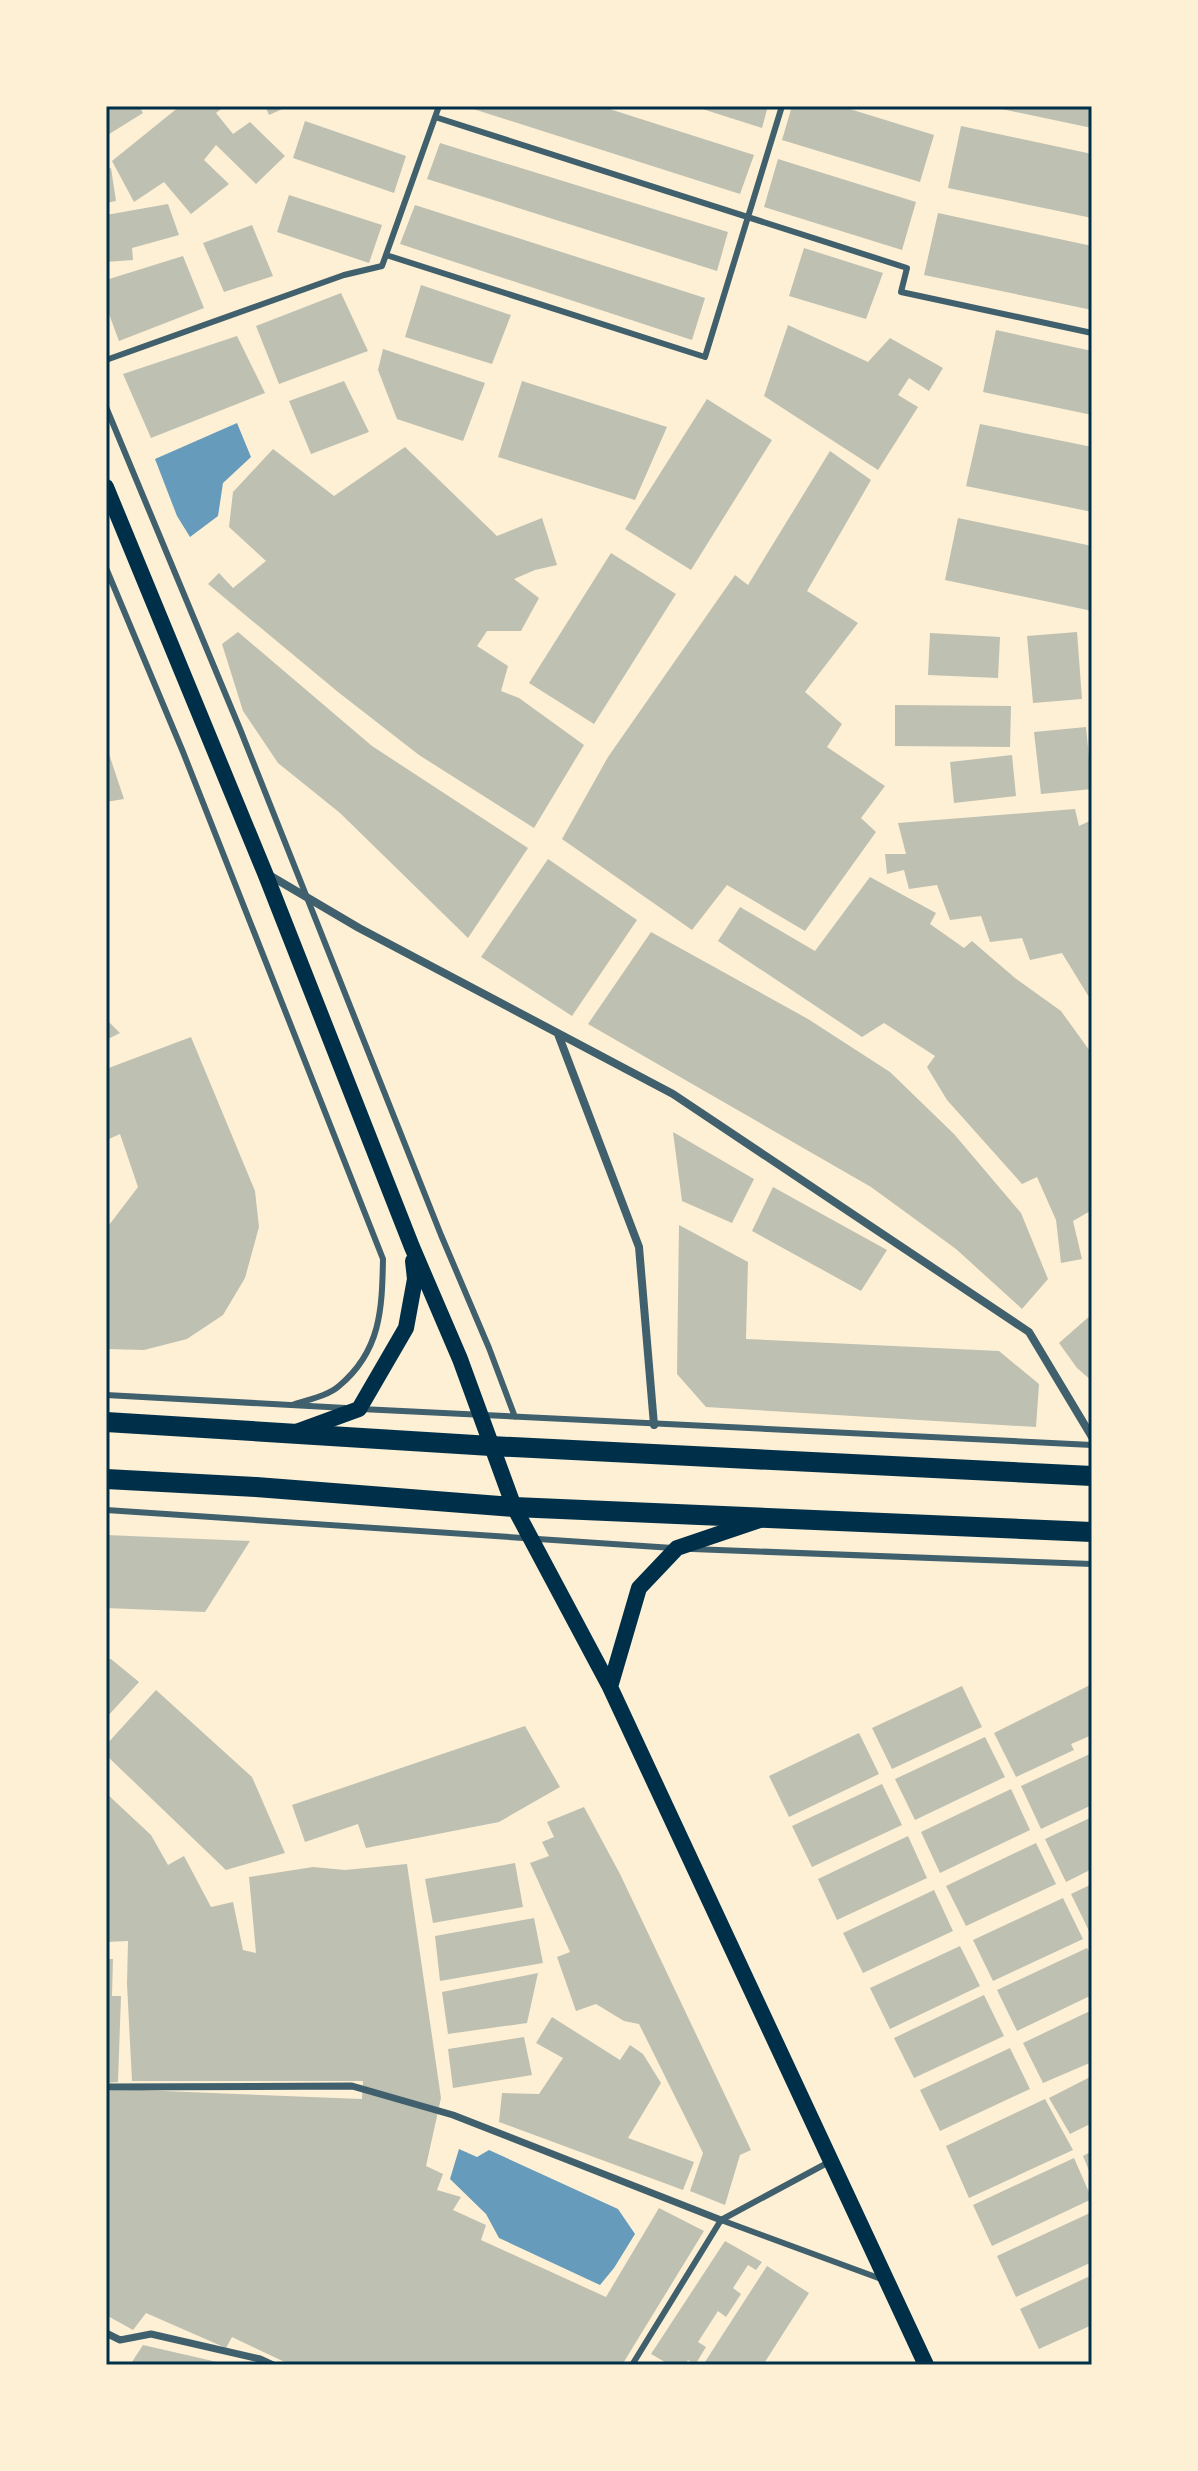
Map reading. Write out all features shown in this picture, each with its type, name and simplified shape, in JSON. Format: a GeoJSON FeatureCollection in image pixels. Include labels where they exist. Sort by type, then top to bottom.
{"type":"FeatureCollection","features":[{"type":"Feature","properties":{"kind":"main road"},"geometry":{"type":"LineString","coordinates":[[106,487],[460,1359],[514,1507],[610,1687],[926,2365]]}},
{"type":"Feature","properties":{"kind":"main road"},"geometry":{"type":"LineString","coordinates":[[293,1433],[359,1409],[406,1328],[415,1279],[412,1247]]}},
{"type":"Feature","properties":{"kind":"main road"},"geometry":{"type":"LineString","coordinates":[[106,1422],[491,1446],[1092,1476]]}},
{"type":"Feature","properties":{"kind":"main road"},"geometry":{"type":"LineString","coordinates":[[106,1479],[514,1507],[1092,1532]]}},
{"type":"Feature","properties":{"kind":"main road"},"geometry":{"type":"LineString","coordinates":[[610,1687],[639,1588],[677,1548],[765,1518]]}},
{"type":"Feature","properties":{"kind":"street"},"geometry":{"type":"LineString","coordinates":[[265,873],[308,900],[673,1094],[1029,1332],[1092,1437]]}},
{"type":"Feature","properties":{"kind":"street"},"geometry":{"type":"LineString","coordinates":[[558,1034],[639,1247],[654,1425]]}},
{"type":"Feature","properties":{"kind":"street"},"geometry":{"type":"LineString","coordinates":[[106,2087],[352,2086],[453,2115],[721,2220]]}},
{"type":"Feature","properties":{"kind":"street"},"geometry":{"type":"LineString","coordinates":[[106,2333],[120,2340],[151,2334],[260,2359],[273,2365]]}},
{"type":"Feature","properties":{"kind":"lane"},"geometry":{"type":"LineString","coordinates":[[106,360],[344,275],[382,266],[439,106]]}},
{"type":"Feature","properties":{"kind":"lane"},"geometry":{"type":"LineString","coordinates":[[386,255],[705,357],[782,106]]}},
{"type":"Feature","properties":{"kind":"lane"},"geometry":{"type":"LineString","coordinates":[[435,117],[907,268],[901,292],[1092,333]]}},
{"type":"Feature","properties":{"kind":"lane"},"geometry":{"type":"LineString","coordinates":[[106,407],[240,729],[515,1417]]}},
{"type":"Feature","properties":{"kind":"lane"},"geometry":{"type":"LineString","coordinates":[[106,568],[183,752],[383,1259],[382,1309],[368,1353],[337,1388],[288,1407]]}},
{"type":"Feature","properties":{"kind":"lane"},"geometry":{"type":"LineString","coordinates":[[106,1395],[288,1407],[1092,1445]]}},
{"type":"Feature","properties":{"kind":"lane"},"geometry":{"type":"LineString","coordinates":[[106,1510],[677,1548],[1092,1564]]}},
{"type":"Feature","properties":{"kind":"lane"},"geometry":{"type":"LineString","coordinates":[[632,2365],[721,2220],[831,2161]]}},
{"type":"Feature","properties":{"kind":"lane"},"geometry":{"type":"LineString","coordinates":[[721,2220],[887,2281]]}},
{"type":"Feature","properties":{"kind":"water"},"geometry":{"type":"Polygon","coordinates":[[[237,423],[251,457],[223,483],[218,516],[190,537],[177,516],[155,459],[237,423]]]}},
{"type":"Feature","properties":{"kind":"water"},"geometry":{"type":"Polygon","coordinates":[[[459,2149],[477,2157],[489,2150],[618,2209],[635,2234],[600,2285],[499,2238],[486,2214],[450,2179],[459,2149]]]}},
{"type":"Feature","properties":{"kind":"building"},"geometry":{"type":"Polygon","coordinates":[[[106,106],[139,106],[143,113],[106,136],[106,106]]]}},
{"type":"Feature","properties":{"kind":"building"},"geometry":{"type":"Polygon","coordinates":[[[180,106],[225,106],[216,113],[233,134],[250,122],[285,156],[256,184],[216,145],[204,160],[229,184],[191,214],[164,182],[134,202],[112,161],[180,106]]]}},
{"type":"Feature","properties":{"kind":"building"},"geometry":{"type":"Polygon","coordinates":[[[265,106],[289,106],[269,115],[265,106]]]}},
{"type":"Feature","properties":{"kind":"building"},"geometry":{"type":"Polygon","coordinates":[[[464,106],[600,106],[754,155],[740,194],[464,106]]]}},
{"type":"Feature","properties":{"kind":"building"},"geometry":{"type":"Polygon","coordinates":[[[693,106],[768,106],[762,128],[693,106]]]}},
{"type":"Feature","properties":{"kind":"building"},"geometry":{"type":"Polygon","coordinates":[[[792,106],[840,106],[934,135],[920,182],[782,140],[792,106]]]}},
{"type":"Feature","properties":{"kind":"building"},"geometry":{"type":"Polygon","coordinates":[[[1092,106],[1092,128],[992,107],[1092,106]]]}},
{"type":"Feature","properties":{"kind":"building"},"geometry":{"type":"Polygon","coordinates":[[[305,121],[406,156],[394,193],[293,158],[305,121]]]}},
{"type":"Feature","properties":{"kind":"building"},"geometry":{"type":"Polygon","coordinates":[[[961,126],[1092,154],[1092,218],[948,188],[961,126]]]}},
{"type":"Feature","properties":{"kind":"building"},"geometry":{"type":"Polygon","coordinates":[[[440,143],[728,232],[717,271],[427,179],[440,143]]]}},
{"type":"Feature","properties":{"kind":"building"},"geometry":{"type":"Polygon","coordinates":[[[778,159],[916,202],[902,250],[764,207],[778,159]]]}},
{"type":"Feature","properties":{"kind":"building"},"geometry":{"type":"Polygon","coordinates":[[[111,168],[116,201],[106,203],[106,169],[111,168]]]}},
{"type":"Feature","properties":{"kind":"building"},"geometry":{"type":"Polygon","coordinates":[[[289,195],[382,225],[369,263],[277,232],[289,195]]]}},
{"type":"Feature","properties":{"kind":"building"},"geometry":{"type":"Polygon","coordinates":[[[168,204],[179,235],[132,248],[133,260],[106,262],[106,215],[168,204]]]}},
{"type":"Feature","properties":{"kind":"building"},"geometry":{"type":"Polygon","coordinates":[[[415,205],[705,298],[692,340],[400,244],[415,205]]]}},
{"type":"Feature","properties":{"kind":"building"},"geometry":{"type":"Polygon","coordinates":[[[938,213],[1092,246],[1092,310],[924,275],[938,213]]]}},
{"type":"Feature","properties":{"kind":"building"},"geometry":{"type":"Polygon","coordinates":[[[252,225],[273,276],[224,292],[203,243],[252,225]]]}},
{"type":"Feature","properties":{"kind":"building"},"geometry":{"type":"Polygon","coordinates":[[[804,248],[883,273],[866,319],[789,296],[804,248]]]}},
{"type":"Feature","properties":{"kind":"building"},"geometry":{"type":"Polygon","coordinates":[[[183,256],[204,308],[119,341],[106,306],[106,280],[183,256]]]}},
{"type":"Feature","properties":{"kind":"building"},"geometry":{"type":"Polygon","coordinates":[[[421,285],[511,315],[492,364],[405,337],[421,285]]]}},
{"type":"Feature","properties":{"kind":"building"},"geometry":{"type":"Polygon","coordinates":[[[341,293],[368,351],[279,384],[256,326],[341,293]]]}},
{"type":"Feature","properties":{"kind":"building"},"geometry":{"type":"Polygon","coordinates":[[[788,325],[868,362],[890,338],[943,368],[929,391],[909,378],[898,395],[918,407],[878,470],[764,396],[788,325]]]}},
{"type":"Feature","properties":{"kind":"building"},"geometry":{"type":"Polygon","coordinates":[[[996,330],[1092,351],[1092,415],[983,392],[996,330]]]}},
{"type":"Feature","properties":{"kind":"building"},"geometry":{"type":"Polygon","coordinates":[[[237,336],[265,393],[151,438],[123,374],[237,336]]]}},
{"type":"Feature","properties":{"kind":"building"},"geometry":{"type":"Polygon","coordinates":[[[383,349],[485,383],[463,441],[397,419],[378,370],[383,349]]]}},
{"type":"Feature","properties":{"kind":"building"},"geometry":{"type":"Polygon","coordinates":[[[344,381],[369,432],[311,454],[289,401],[344,381]]]}},
{"type":"Feature","properties":{"kind":"building"},"geometry":{"type":"Polygon","coordinates":[[[522,381],[667,427],[635,500],[498,457],[522,381]]]}},
{"type":"Feature","properties":{"kind":"building"},"geometry":{"type":"Polygon","coordinates":[[[707,399],[772,440],[691,570],[625,529],[707,399]]]}},
{"type":"Feature","properties":{"kind":"building"},"geometry":{"type":"Polygon","coordinates":[[[980,424],[1092,447],[1092,512],[966,486],[980,424]]]}},
{"type":"Feature","properties":{"kind":"building"},"geometry":{"type":"Polygon","coordinates":[[[405,447],[497,536],[542,518],[557,565],[514,579],[539,598],[521,631],[487,631],[477,646],[508,666],[501,691],[519,698],[584,745],[534,828],[419,755],[208,584],[219,573],[233,588],[266,561],[229,527],[233,492],[273,449],[334,496],[405,447]]]}},
{"type":"Feature","properties":{"kind":"building"},"geometry":{"type":"Polygon","coordinates":[[[830,451],[871,480],[807,591],[858,623],[805,692],[842,724],[827,747],[885,786],[861,818],[876,832],[805,931],[727,885],[692,930],[562,839],[608,757],[735,575],[748,585],[830,451]]]}},
{"type":"Feature","properties":{"kind":"building"},"geometry":{"type":"Polygon","coordinates":[[[958,518],[1092,546],[1092,611],[945,580],[958,518]]]}},
{"type":"Feature","properties":{"kind":"building"},"geometry":{"type":"Polygon","coordinates":[[[611,553],[676,594],[594,724],[529,683],[611,553]]]}},
{"type":"Feature","properties":{"kind":"building"},"geometry":{"type":"Polygon","coordinates":[[[238,632],[372,746],[528,848],[468,938],[340,813],[278,763],[243,711],[222,644],[238,632]]]}},
{"type":"Feature","properties":{"kind":"building"},"geometry":{"type":"Polygon","coordinates":[[[1077,632],[1082,699],[1033,703],[1027,636],[1077,632]]]}},
{"type":"Feature","properties":{"kind":"building"},"geometry":{"type":"Polygon","coordinates":[[[930,633],[1000,637],[998,678],[928,675],[930,633]]]}},
{"type":"Feature","properties":{"kind":"building"},"geometry":{"type":"Polygon","coordinates":[[[895,705],[1011,706],[1010,747],[895,746],[895,705]]]}},
{"type":"Feature","properties":{"kind":"building"},"geometry":{"type":"Polygon","coordinates":[[[1086,727],[1092,789],[1041,794],[1034,732],[1086,727]]]}},
{"type":"Feature","properties":{"kind":"building"},"geometry":{"type":"Polygon","coordinates":[[[106,745],[124,799],[106,802],[106,745]]]}},
{"type":"Feature","properties":{"kind":"building"},"geometry":{"type":"Polygon","coordinates":[[[1012,755],[1016,796],[954,803],[950,762],[1012,755]]]}},
{"type":"Feature","properties":{"kind":"building"},"geometry":{"type":"Polygon","coordinates":[[[1075,809],[1079,826],[1092,820],[1092,1002],[1062,953],[1030,960],[1022,938],[990,942],[981,916],[950,920],[937,885],[909,889],[904,870],[887,874],[885,854],[906,854],[898,823],[1075,809]]]}},
{"type":"Feature","properties":{"kind":"building"},"geometry":{"type":"Polygon","coordinates":[[[548,859],[637,920],[572,1016],[481,957],[548,859]]]}},
{"type":"Feature","properties":{"kind":"building"},"geometry":{"type":"Polygon","coordinates":[[[870,877],[936,913],[930,924],[964,948],[972,941],[1015,978],[1061,1011],[1092,1054],[1092,1210],[1073,1221],[1082,1259],[1061,1263],[1056,1220],[1037,1177],[1022,1184],[947,1100],[927,1067],[935,1056],[884,1023],[862,1037],[718,941],[740,907],[815,951],[870,877]]]}},
{"type":"Feature","properties":{"kind":"building"},"geometry":{"type":"Polygon","coordinates":[[[651,932],[808,1019],[890,1072],[954,1134],[1021,1213],[1048,1279],[1022,1309],[956,1249],[871,1187],[588,1024],[651,932]]]}},
{"type":"Feature","properties":{"kind":"building"},"geometry":{"type":"Polygon","coordinates":[[[106,1019],[120,1033],[106,1040],[106,1019]]]}},
{"type":"Feature","properties":{"kind":"building"},"geometry":{"type":"Polygon","coordinates":[[[191,1037],[255,1191],[259,1227],[245,1278],[223,1315],[187,1339],[144,1350],[106,1349],[106,1229],[138,1187],[120,1134],[109,1139],[106,1130],[106,1069],[191,1037]]]}},
{"type":"Feature","properties":{"kind":"building"},"geometry":{"type":"Polygon","coordinates":[[[673,1132],[754,1179],[732,1223],[682,1201],[673,1132]]]}},
{"type":"Feature","properties":{"kind":"building"},"geometry":{"type":"Polygon","coordinates":[[[773,1187],[887,1250],[861,1291],[752,1231],[773,1187]]]}},
{"type":"Feature","properties":{"kind":"building"},"geometry":{"type":"Polygon","coordinates":[[[679,1225],[748,1262],[746,1339],[999,1351],[1039,1384],[1036,1427],[706,1407],[677,1374],[679,1225]]]}},
{"type":"Feature","properties":{"kind":"building"},"geometry":{"type":"Polygon","coordinates":[[[1092,1314],[1092,1381],[1077,1368],[1059,1343],[1092,1314]]]}},
{"type":"Feature","properties":{"kind":"building"},"geometry":{"type":"Polygon","coordinates":[[[106,1535],[250,1541],[205,1612],[106,1608],[106,1535]]]}},
{"type":"Feature","properties":{"kind":"building"},"geometry":{"type":"Polygon","coordinates":[[[106,1659],[111,1659],[139,1682],[106,1718],[106,1659]]]}},
{"type":"Feature","properties":{"kind":"building"},"geometry":{"type":"Polygon","coordinates":[[[1092,1684],[1092,1735],[1071,1744],[1074,1750],[1016,1777],[994,1733],[1092,1684]]]}},
{"type":"Feature","properties":{"kind":"building"},"geometry":{"type":"Polygon","coordinates":[[[962,1686],[982,1727],[892,1769],[872,1728],[962,1686]]]}},
{"type":"Feature","properties":{"kind":"building"},"geometry":{"type":"Polygon","coordinates":[[[156,1690],[252,1777],[285,1853],[226,1870],[106,1755],[106,1745],[156,1690]]]}},
{"type":"Feature","properties":{"kind":"building"},"geometry":{"type":"Polygon","coordinates":[[[525,1726],[560,1787],[499,1822],[366,1848],[358,1824],[305,1842],[292,1805],[525,1726]]]}},
{"type":"Feature","properties":{"kind":"building"},"geometry":{"type":"Polygon","coordinates":[[[859,1733],[879,1774],[789,1817],[769,1776],[859,1733]]]}},
{"type":"Feature","properties":{"kind":"building"},"geometry":{"type":"Polygon","coordinates":[[[985,1737],[1005,1777],[915,1820],[895,1779],[985,1737]]]}},
{"type":"Feature","properties":{"kind":"building"},"geometry":{"type":"Polygon","coordinates":[[[1092,1753],[1092,1805],[1041,1829],[1021,1786],[1092,1753]]]}},
{"type":"Feature","properties":{"kind":"building"},"geometry":{"type":"Polygon","coordinates":[[[882,1784],[902,1825],[812,1867],[792,1826],[882,1784]]]}},
{"type":"Feature","properties":{"kind":"building"},"geometry":{"type":"Polygon","coordinates":[[[1011,1789],[1030,1830],[940,1873],[921,1832],[1011,1789]]]}},
{"type":"Feature","properties":{"kind":"building"},"geometry":{"type":"Polygon","coordinates":[[[106,1793],[151,1835],[168,1865],[184,1856],[211,1907],[233,1902],[243,1950],[256,1953],[249,1877],[313,1867],[345,1870],[407,1864],[441,2098],[426,2166],[443,2174],[437,2190],[461,2197],[453,2210],[486,2225],[481,2240],[606,2297],[659,2208],[704,2231],[622,2365],[291,2365],[232,2337],[226,2348],[146,2313],[133,2330],[106,2315],[106,2091],[362,2099],[363,2081],[132,2081],[128,1941],[106,1942],[106,1793]]]}},
{"type":"Feature","properties":{"kind":"building"},"geometry":{"type":"Polygon","coordinates":[[[584,1807],[620,1874],[751,2150],[740,2155],[725,2205],[690,2191],[703,2153],[639,2024],[624,2021],[596,2004],[576,2011],[557,1957],[570,1952],[530,1863],[549,1856],[542,1842],[554,1837],[547,1822],[584,1807]]]}},
{"type":"Feature","properties":{"kind":"building"},"geometry":{"type":"Polygon","coordinates":[[[1092,1817],[1092,1869],[1066,1882],[1045,1839],[1092,1817]]]}},
{"type":"Feature","properties":{"kind":"building"},"geometry":{"type":"Polygon","coordinates":[[[908,1836],[927,1878],[837,1920],[818,1879],[908,1836]]]}},
{"type":"Feature","properties":{"kind":"building"},"geometry":{"type":"Polygon","coordinates":[[[1036,1843],[1056,1884],[966,1926],[946,1886],[1036,1843]]]}},
{"type":"Feature","properties":{"kind":"building"},"geometry":{"type":"Polygon","coordinates":[[[515,1863],[523,1907],[433,1923],[425,1879],[515,1863]]]}},
{"type":"Feature","properties":{"kind":"building"},"geometry":{"type":"Polygon","coordinates":[[[1092,1884],[1092,1937],[1071,1894],[1092,1884]]]}},
{"type":"Feature","properties":{"kind":"building"},"geometry":{"type":"Polygon","coordinates":[[[934,1890],[953,1931],[863,1973],[843,1933],[934,1890]]]}},
{"type":"Feature","properties":{"kind":"building"},"geometry":{"type":"Polygon","coordinates":[[[1063,1898],[1083,1939],[993,1981],[973,1940],[1063,1898]]]}},
{"type":"Feature","properties":{"kind":"building"},"geometry":{"type":"Polygon","coordinates":[[[534,1918],[543,1963],[440,1981],[435,1936],[534,1918]]]}},
{"type":"Feature","properties":{"kind":"building"},"geometry":{"type":"Polygon","coordinates":[[[960,1946],[980,1986],[890,2029],[870,1988],[960,1946]]]}},
{"type":"Feature","properties":{"kind":"building"},"geometry":{"type":"Polygon","coordinates":[[[1087,1948],[1092,1956],[1092,1995],[1017,2031],[997,1990],[1087,1948]]]}},
{"type":"Feature","properties":{"kind":"building"},"geometry":{"type":"Polygon","coordinates":[[[106,1959],[113,1959],[112,1996],[121,1996],[118,2082],[106,2083],[106,1959]]]}},
{"type":"Feature","properties":{"kind":"building"},"geometry":{"type":"Polygon","coordinates":[[[538,1973],[527,2023],[448,2034],[442,1992],[538,1973]]]}},
{"type":"Feature","properties":{"kind":"building"},"geometry":{"type":"Polygon","coordinates":[[[984,1995],[1004,2036],[914,2078],[894,2038],[984,1995]]]}},
{"type":"Feature","properties":{"kind":"building"},"geometry":{"type":"Polygon","coordinates":[[[1092,2010],[1092,2062],[1043,2083],[1023,2043],[1092,2010]]]}},
{"type":"Feature","properties":{"kind":"building"},"geometry":{"type":"Polygon","coordinates":[[[552,2017],[620,2060],[630,2045],[643,2054],[661,2083],[628,2138],[694,2162],[683,2190],[499,2122],[502,2093],[539,2094],[563,2058],[536,2043],[552,2017]]]}},
{"type":"Feature","properties":{"kind":"building"},"geometry":{"type":"Polygon","coordinates":[[[524,2037],[532,2075],[453,2088],[448,2049],[524,2037]]]}},
{"type":"Feature","properties":{"kind":"building"},"geometry":{"type":"Polygon","coordinates":[[[1010,2048],[1030,2089],[940,2131],[920,2090],[1010,2048]]]}},
{"type":"Feature","properties":{"kind":"building"},"geometry":{"type":"Polygon","coordinates":[[[1092,2076],[1092,2123],[1070,2134],[1049,2098],[1092,2076]]]}},
{"type":"Feature","properties":{"kind":"building"},"geometry":{"type":"Polygon","coordinates":[[[1045,2099],[1073,2150],[969,2198],[946,2146],[1045,2099]]]}},
{"type":"Feature","properties":{"kind":"building"},"geometry":{"type":"Polygon","coordinates":[[[1092,2151],[1092,2178],[1083,2156],[1092,2151]]]}},
{"type":"Feature","properties":{"kind":"building"},"geometry":{"type":"Polygon","coordinates":[[[1074,2158],[1092,2199],[992,2246],[973,2205],[1074,2158]]]}},
{"type":"Feature","properties":{"kind":"building"},"geometry":{"type":"Polygon","coordinates":[[[1092,2212],[1092,2262],[1016,2297],[997,2256],[1092,2212]]]}},
{"type":"Feature","properties":{"kind":"building"},"geometry":{"type":"Polygon","coordinates":[[[725,2241],[762,2262],[756,2270],[748,2265],[733,2288],[741,2294],[726,2317],[718,2311],[698,2342],[706,2347],[695,2365],[688,2360],[685,2365],[670,2365],[651,2354],[725,2241]]]}},
{"type":"Feature","properties":{"kind":"building"},"geometry":{"type":"Polygon","coordinates":[[[767,2266],[809,2293],[763,2365],[703,2365],[767,2266]]]}},
{"type":"Feature","properties":{"kind":"building"},"geometry":{"type":"Polygon","coordinates":[[[1092,2275],[1092,2325],[1039,2349],[1020,2309],[1092,2275]]]}},
{"type":"Feature","properties":{"kind":"building"},"geometry":{"type":"Polygon","coordinates":[[[143,2345],[226,2364],[226,2365],[130,2365],[143,2345]]]}}]}
